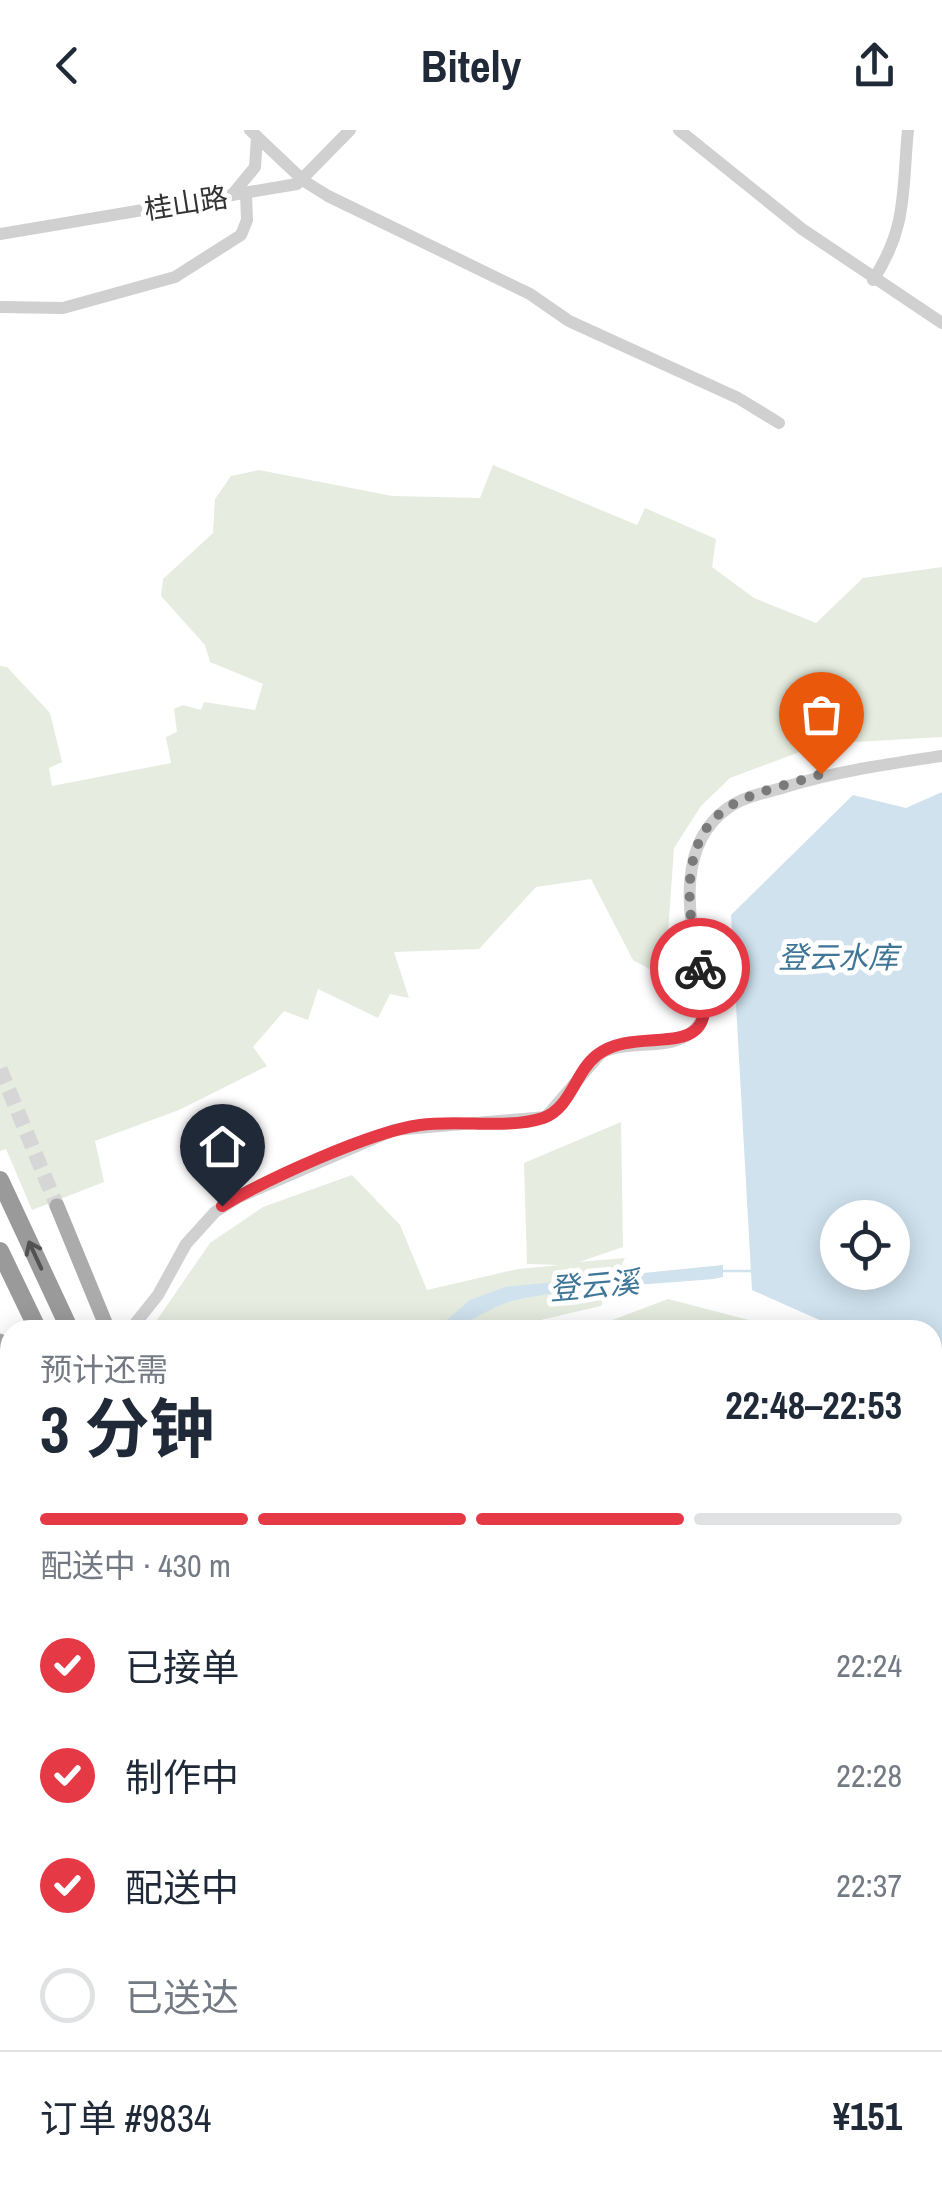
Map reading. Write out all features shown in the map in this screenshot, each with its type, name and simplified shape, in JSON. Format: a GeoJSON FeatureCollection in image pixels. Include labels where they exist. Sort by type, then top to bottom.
{"type":"FeatureCollection","features":[{"type":"Feature","properties":{"kind":"highway"},"geometry":{"type":"LineString","coordinates":[[0,1180],[65,1320]]}},
{"type":"Feature","properties":{"kind":"highway"},"geometry":{"type":"LineString","coordinates":[[0,1251],[33,1320]]}},
{"type":"Feature","properties":{"kind":"main road"},"geometry":{"type":"LineString","coordinates":[[57,1206],[104,1320]]}},
{"type":"Feature","properties":{"kind":"street"},"geometry":{"type":"LineString","coordinates":[[304,180],[350,130]]}},
{"type":"Feature","properties":{"kind":"street"},"geometry":{"type":"LineString","coordinates":[[678,130],[873,280],[942,323]]}},
{"type":"Feature","properties":{"kind":"street"},"geometry":{"type":"LineString","coordinates":[[873,280],[892,251],[901,224],[908,130]]}},
{"type":"Feature","properties":{"kind":"street"},"geometry":{"type":"LineString","coordinates":[[253,134],[304,180],[441,254],[530,294],[569,321],[738,398],[779,423]]}},
{"type":"Feature","properties":{"kind":"street"},"geometry":{"type":"LineString","coordinates":[[229,197],[252,174],[258,154],[253,134]]}},
{"type":"Feature","properties":{"kind":"street","name":"桂山路"},"geometry":{"type":"LineString","coordinates":[[0,234],[246,194],[304,180]]}},
{"type":"Feature","properties":{"kind":"street"},"geometry":{"type":"LineString","coordinates":[[0,307],[63,308],[174,277],[240,235],[247,220],[246,194]]}},
{"type":"Feature","properties":{"kind":"street"},"geometry":{"type":"LineString","coordinates":[[138,1320],[158,1295],[186,1244],[230,1202],[394,1130],[546,1117],[566,1100],[586,1066],[601,1052],[677,1040],[692,1032],[703,1018],[706,1001],[688,918],[690,880],[699,846],[729,807],[831,771],[942,756]]}},
{"type":"Feature","properties":{"kind":"shaded area"},"geometry":{"type":"Polygon","coordinates":[[[493,465],[637,525],[645,508],[716,539],[712,567],[754,598],[816,623],[863,578],[942,567],[942,737],[821,744],[730,778],[701,806],[674,848],[668,933],[693,993],[633,960],[591,879],[536,887],[479,949],[394,952],[409,998],[390,994],[378,1018],[318,989],[308,1020],[284,1011],[253,1047],[267,1066],[179,1110],[95,1141],[104,1182],[32,1210],[6,1149],[0,1151],[0,666],[7,667],[50,713],[62,762],[49,768],[52,786],[171,763],[166,737],[177,732],[174,709],[183,705],[201,710],[204,702],[255,710],[263,684],[210,662],[205,645],[161,596],[163,579],[213,533],[215,499],[231,476],[259,470],[392,496],[480,498],[493,465]]]}},
{"type":"Feature","properties":{"kind":"shaded area"},"geometry":{"type":"Polygon","coordinates":[[[621,1122],[623,1247],[579,1262],[625,1258],[601,1306],[540,1320],[157,1320],[210,1243],[263,1207],[352,1175],[400,1225],[427,1290],[518,1269],[560,1265],[527,1264],[524,1163],[621,1122]]]}},
{"type":"Feature","properties":{"kind":"shaded area"},"geometry":{"type":"Polygon","coordinates":[[[668,1299],[748,1320],[612,1320],[668,1299]]]}},
{"type":"Feature","properties":{"kind":"water","name":"登云水库"},"geometry":{"type":"Polygon","coordinates":[[[942,792],[942,1320],[820,1320],[752,1290],[731,915],[853,795],[906,808],[942,792]]]}},
{"type":"Feature","properties":{"kind":"water"},"geometry":{"type":"Polygon","coordinates":[[[723,1265],[723,1277],[713,1279],[543,1295],[508,1302],[469,1320],[447,1320],[470,1300],[505,1287],[723,1265]]]}},
{"type":"Feature","properties":{"kind":"waterway","name":"登云溪"},"geometry":{"type":"LineString","coordinates":[[724,1271],[752,1271]]}},
{"type":"Feature","properties":{"kind":"tunnel"},"geometry":{"type":"LineString","coordinates":[[0,1069],[57,1206]]}},
{"type":"Feature","properties":{"kind":"way so far"},"geometry":{"type":"LineString","coordinates":[[700,968],[688,918],[688,898],[696,855],[712,823],[742,800],[821,774]]}},
{"type":"Feature","properties":{"kind":"route"},"geometry":{"type":"LineString","coordinates":[[222,1206],[394,1130],[425,1124],[546,1117],[566,1100],[586,1066],[601,1052],[677,1040],[692,1032],[706,1008],[700,968]]}}]}
